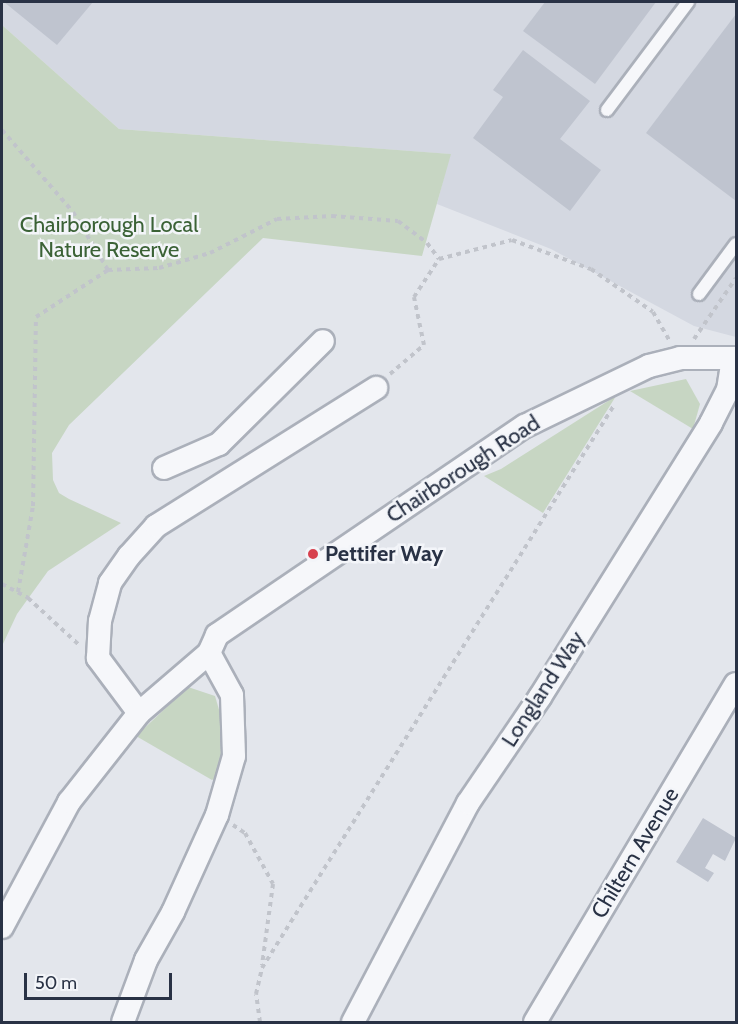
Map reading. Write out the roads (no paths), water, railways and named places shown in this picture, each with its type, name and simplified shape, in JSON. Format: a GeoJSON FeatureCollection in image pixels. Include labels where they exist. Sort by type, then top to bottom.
{"type":"FeatureCollection","features":[{"type":"Feature","properties":{"kind":"street"},"geometry":{"type":"LineString","coordinates":[[164,468],[219,444],[323,341]]}},
{"type":"Feature","properties":{"kind":"street","name":"Chairborough Road"},"geometry":{"type":"LineString","coordinates":[[2,927],[69,802],[139,713],[209,653],[217,635],[317,564],[525,426],[649,366],[680,358],[735,358]]}},
{"type":"Feature","properties":{"kind":"street","name":"Longland Way"},"geometry":{"type":"LineString","coordinates":[[353,1023],[468,803],[540,697],[711,423],[728,390],[735,358]]}},
{"type":"Feature","properties":{"kind":"street"},"geometry":{"type":"LineString","coordinates":[[139,713],[98,658],[100,621],[110,583],[129,556],[156,526],[242,474],[375,388]]}},
{"type":"Feature","properties":{"kind":"street"},"geometry":{"type":"LineString","coordinates":[[219,444],[242,474]]}},
{"type":"Feature","properties":{"kind":"street"},"geometry":{"type":"LineString","coordinates":[[123,1023],[146,960],[173,912],[217,815],[234,756],[232,695],[209,653]]}},
{"type":"Feature","properties":{"kind":"street","name":"Chiltern Avenue"},"geometry":{"type":"LineString","coordinates":[[535,1023],[736,684]]}},
{"type":"Feature","properties":{"kind":"lane"},"geometry":{"type":"LineString","coordinates":[[607,110],[688,2]]}},
{"type":"Feature","properties":{"kind":"lane"},"geometry":{"type":"LineString","coordinates":[[699,294],[736,244]]}},
{"type":"Feature","properties":{"kind":"place","name":"Pettifer Way"},"geometry":{"type":"Point","coordinates":[313,554]}},
{"type":"Feature","properties":{"kind":"park label","name":"Chairborough Local Nature Reserve"},"geometry":{"type":"Point","coordinates":[109,236]}}]}
